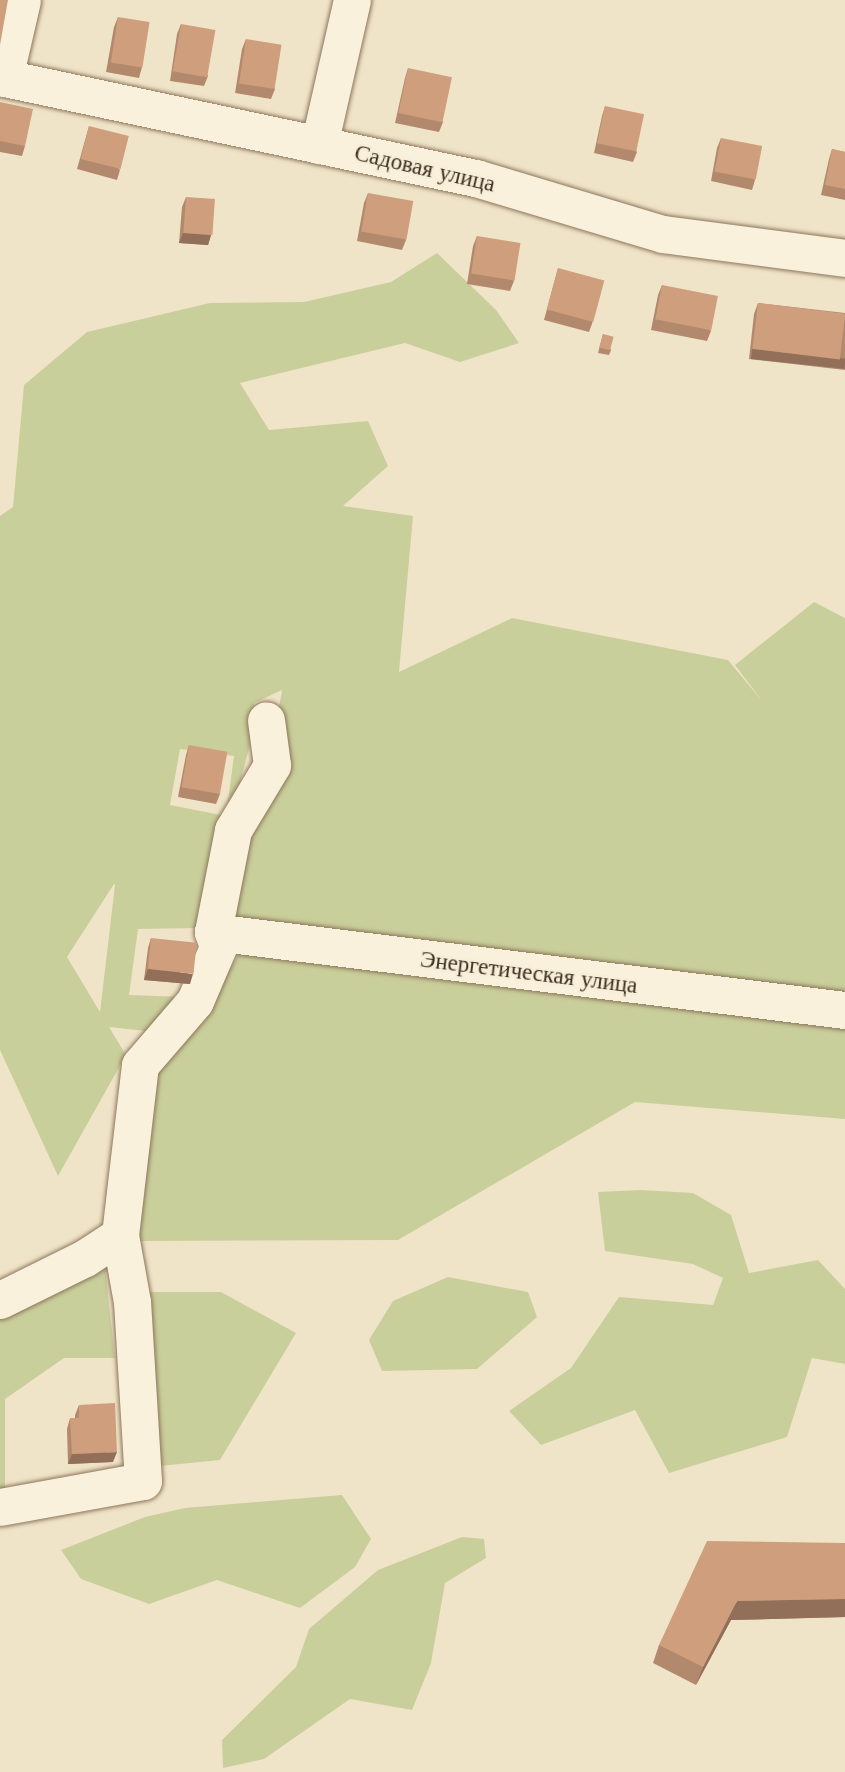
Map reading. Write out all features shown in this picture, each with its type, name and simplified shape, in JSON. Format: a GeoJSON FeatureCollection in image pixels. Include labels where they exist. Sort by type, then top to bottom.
{"type":"FeatureCollection","features":[{"type":"Feature","properties":{"kind":"street","name":"Садовая улица"},"geometry":{"type":"LineString","coordinates":[[22,0],[2,78],[476,178],[663,234],[845,258]]}},
{"type":"Feature","properties":{"kind":"street"},"geometry":{"type":"LineString","coordinates":[[319,145],[352,0]]}},
{"type":"Feature","properties":{"kind":"street"},"geometry":{"type":"LineString","coordinates":[[0,1507],[143,1481],[132,1302],[120,1235],[140,1065],[195,1001],[218,947],[213,932],[233,830],[272,765],[266,720]]}},
{"type":"Feature","properties":{"kind":"street","name":"Энергетическая улица"},"geometry":{"type":"LineString","coordinates":[[213,932],[845,1010]]}},
{"type":"Feature","properties":{"kind":"street"},"geometry":{"type":"LineString","coordinates":[[0,1300],[85,1258],[120,1235]]}},
{"type":"Feature","properties":{"kind":"green space"},"geometry":{"type":"Polygon","coordinates":[[[437,253],[496,310],[519,343],[460,362],[405,343],[240,383],[269,430],[368,421],[388,466],[343,506],[413,516],[399,672],[512,618],[728,660],[762,701],[735,665],[814,602],[845,618],[845,998],[226,921],[250,807],[284,770],[279,707],[282,690],[254,703],[255,726],[201,928],[138,929],[129,995],[187,997],[155,1032],[109,1027],[126,1055],[58,1176],[0,1050],[0,516],[13,507],[24,385],[87,332],[210,303],[304,302],[391,282],[437,253]],[[180,749],[170,805],[226,816],[234,756],[180,749]],[[115,885],[67,957],[100,1012],[115,885]]]}},
{"type":"Feature","properties":{"kind":"green space"},"geometry":{"type":"Polygon","coordinates":[[[244,947],[845,1017],[845,1119],[635,1102],[398,1240],[137,1241],[144,1083],[191,1028],[244,947]]]}},
{"type":"Feature","properties":{"kind":"green space"},"geometry":{"type":"Polygon","coordinates":[[[640,1190],[693,1193],[731,1215],[749,1273],[818,1260],[845,1289],[845,1364],[812,1358],[787,1437],[669,1473],[635,1410],[541,1445],[509,1411],[571,1368],[619,1297],[713,1305],[723,1278],[693,1264],[605,1251],[598,1192],[640,1190]]]}},
{"type":"Feature","properties":{"kind":"green space"},"geometry":{"type":"Polygon","coordinates":[[[104,1259],[115,1358],[64,1358],[5,1399],[5,1495],[0,1495],[0,1314],[104,1259]]]}},
{"type":"Feature","properties":{"kind":"green space"},"geometry":{"type":"Polygon","coordinates":[[[448,1277],[528,1292],[537,1317],[477,1369],[382,1371],[369,1340],[393,1301],[448,1277]]]}},
{"type":"Feature","properties":{"kind":"green space"},"geometry":{"type":"Polygon","coordinates":[[[149,1292],[221,1292],[296,1333],[220,1460],[150,1467],[141,1356],[149,1292]]]}},
{"type":"Feature","properties":{"kind":"green space"},"geometry":{"type":"Polygon","coordinates":[[[342,1495],[371,1539],[355,1567],[300,1608],[217,1580],[149,1604],[81,1579],[61,1550],[145,1517],[185,1508],[342,1495]]]}},
{"type":"Feature","properties":{"kind":"green space"},"geometry":{"type":"Polygon","coordinates":[[[462,1537],[484,1539],[486,1558],[445,1583],[431,1663],[412,1710],[350,1699],[264,1759],[223,1768],[222,1740],[296,1667],[309,1629],[378,1570],[462,1537]]]}},
{"type":"Feature","properties":{"kind":"building"},"geometry":{"type":"Polygon","coordinates":[[[0,0],[8,0],[0,45],[0,0]]]}},
{"type":"Feature","properties":{"kind":"building"},"geometry":{"type":"Polygon","coordinates":[[[118,17],[150,22],[142,67],[111,62],[118,17]]]}},
{"type":"Feature","properties":{"kind":"building"},"geometry":{"type":"Polygon","coordinates":[[[181,24],[215,30],[207,77],[173,71],[181,24]]]}},
{"type":"Feature","properties":{"kind":"building"},"geometry":{"type":"Polygon","coordinates":[[[246,39],[282,45],[275,89],[239,83],[246,39]]]}},
{"type":"Feature","properties":{"kind":"building"},"geometry":{"type":"Polygon","coordinates":[[[408,68],[452,77],[442,122],[398,113],[408,68]]]}},
{"type":"Feature","properties":{"kind":"building"},"geometry":{"type":"Polygon","coordinates":[[[0,102],[33,109],[25,146],[0,141],[0,102]]]}},
{"type":"Feature","properties":{"kind":"building"},"geometry":{"type":"Polygon","coordinates":[[[605,106],[644,114],[636,151],[597,143],[605,106]]]}},
{"type":"Feature","properties":{"kind":"building"},"geometry":{"type":"Polygon","coordinates":[[[89,126],[129,136],[121,169],[81,159],[89,126]]]}},
{"type":"Feature","properties":{"kind":"building"},"geometry":{"type":"Polygon","coordinates":[[[721,138],[762,146],[756,179],[715,171],[721,138]]]}},
{"type":"Feature","properties":{"kind":"building"},"geometry":{"type":"Polygon","coordinates":[[[832,149],[845,152],[845,189],[825,185],[832,149]]]}},
{"type":"Feature","properties":{"kind":"building"},"geometry":{"type":"Polygon","coordinates":[[[368,193],[413,201],[407,239],[361,231],[368,193]]]}},
{"type":"Feature","properties":{"kind":"building"},"geometry":{"type":"Polygon","coordinates":[[[186,197],[215,199],[212,235],[183,233],[186,197]]]}},
{"type":"Feature","properties":{"kind":"building"},"geometry":{"type":"Polygon","coordinates":[[[477,236],[520,243],[515,280],[471,274],[477,236]]]}},
{"type":"Feature","properties":{"kind":"building"},"geometry":{"type":"Polygon","coordinates":[[[558,268],[604,280],[593,322],[547,310],[558,268]]]}},
{"type":"Feature","properties":{"kind":"building"},"geometry":{"type":"Polygon","coordinates":[[[662,285],[718,296],[711,330],[655,319],[662,285]]]}},
{"type":"Feature","properties":{"kind":"building"},"geometry":{"type":"Polygon","coordinates":[[[758,303],[845,314],[840,359],[752,349],[758,303]]]}},
{"type":"Feature","properties":{"kind":"building"},"geometry":{"type":"Polygon","coordinates":[[[603,334],[614,337],[610,350],[599,348],[603,334]]]}},
{"type":"Feature","properties":{"kind":"building"},"geometry":{"type":"Polygon","coordinates":[[[189,745],[227,752],[220,794],[182,787],[189,745]]]}},
{"type":"Feature","properties":{"kind":"building"},"geometry":{"type":"Polygon","coordinates":[[[151,938],[197,943],[194,974],[148,969],[151,938]]]}},
{"type":"Feature","properties":{"kind":"building"},"geometry":{"type":"Polygon","coordinates":[[[115,1403],[117,1452],[72,1454],[70,1418],[79,1418],[79,1405],[115,1403]]]}},
{"type":"Feature","properties":{"kind":"building"},"geometry":{"type":"Polygon","coordinates":[[[707,1541],[845,1543],[845,1599],[737,1601],[703,1667],[659,1645],[707,1541]]]}}]}
